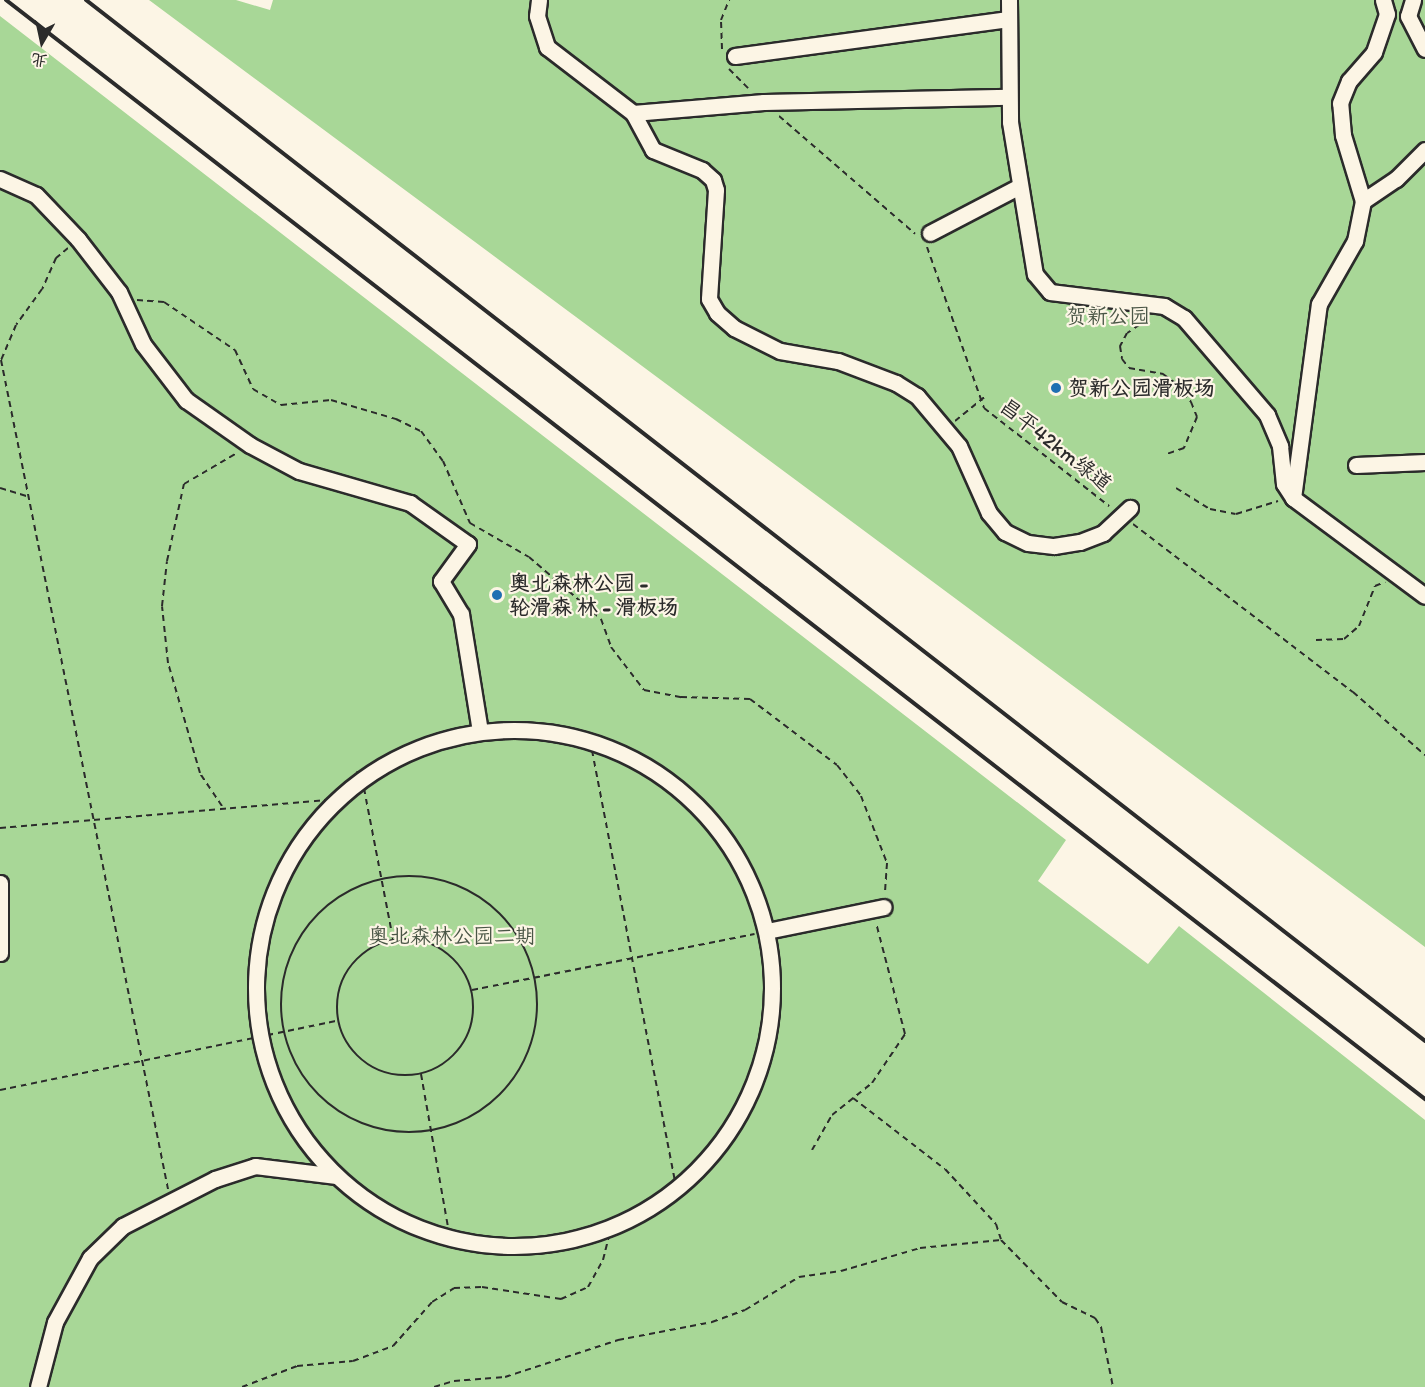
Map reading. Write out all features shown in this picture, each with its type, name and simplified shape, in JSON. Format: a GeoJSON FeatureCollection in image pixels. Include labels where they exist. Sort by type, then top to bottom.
{"type":"FeatureCollection","features":[{"type":"Feature","properties":{"kind":"street"},"geometry":{"type":"LineString","coordinates":[[539,0],[537,16],[547,47],[633,113],[653,150],[702,170],[713,180],[716,190],[709,299],[717,313],[734,328],[780,351],[838,361],[896,383],[930,408],[959,446],[989,513],[1005,532],[1028,543],[1054,546],[1080,542],[1103,533],[1126,512]]}},
{"type":"Feature","properties":{"kind":"street"},"geometry":{"type":"LineString","coordinates":[[1009,0],[1009,97],[1018,187],[1035,274],[1050,292],[1164,306],[1184,318],[1256,397],[1280,446],[1284,484],[1293,498],[1425,596]]}},
{"type":"Feature","properties":{"kind":"street"},"geometry":{"type":"LineString","coordinates":[[1293,498],[1319,304],[1355,241],[1363,201],[1343,135],[1340,103],[1349,81],[1374,52],[1387,14],[1383,0]]}},
{"type":"Feature","properties":{"kind":"street"},"geometry":{"type":"LineString","coordinates":[[1413,0],[1408,16],[1425,49]]}},
{"type":"Feature","properties":{"kind":"street"},"geometry":{"type":"LineString","coordinates":[[729,59],[1009,19]]}},
{"type":"Feature","properties":{"kind":"street"},"geometry":{"type":"LineString","coordinates":[[633,113],[764,102],[1009,97]]}},
{"type":"Feature","properties":{"kind":"street"},"geometry":{"type":"LineString","coordinates":[[1363,201],[1396,179],[1425,150]]}},
{"type":"Feature","properties":{"kind":"street"},"geometry":{"type":"LineString","coordinates":[[0,179],[36,195],[78,239],[118,292],[143,344],[186,400],[250,445],[299,471],[410,503],[468,544],[441,581],[461,614],[480,731]]}},
{"type":"Feature","properties":{"kind":"street"},"geometry":{"type":"LineString","coordinates":[[923,237],[1018,187]]}},
{"type":"Feature","properties":{"kind":"street"},"geometry":{"type":"LineString","coordinates":[[1356,465],[1425,462]]}},
{"type":"Feature","properties":{"kind":"street"},"geometry":{"type":"LineString","coordinates":[[480,731],[535,731],[590,740],[640,762],[692,801],[722,833],[750,879],[767,931],[774,988],[767,1046],[748,1100],[718,1149],[677,1190],[611,1228],[548,1244],[504,1246],[450,1239],[389,1215],[336,1176],[301,1136],[275,1089],[259,1037],[255,972],[267,908],[294,849],[359,774],[418,747],[480,731]]}},
{"type":"Feature","properties":{"kind":"street"},"geometry":{"type":"LineString","coordinates":[[0,883],[0,953]]}},
{"type":"Feature","properties":{"kind":"street"},"geometry":{"type":"LineString","coordinates":[[767,931],[884,907]]}},
{"type":"Feature","properties":{"kind":"street"},"geometry":{"type":"LineString","coordinates":[[38,1387],[55,1322],[90,1258],[123,1226],[171,1204],[215,1179],[255,1166],[336,1176]]}},
{"type":"Feature","properties":{"kind":"path"},"geometry":{"type":"LineString","coordinates":[[729,0],[720,32],[729,59]]}},
{"type":"Feature","properties":{"kind":"path","name":"昌平42km绿道"},"geometry":{"type":"LineString","coordinates":[[729,59],[734,77],[923,237],[979,401],[1126,512],[1353,692],[1425,755]]}},
{"type":"Feature","properties":{"kind":"path"},"geometry":{"type":"LineString","coordinates":[[78,239],[56,258],[42,289],[16,325],[1,360],[6,398],[30,497],[91,819],[171,1204]]}},
{"type":"Feature","properties":{"kind":"path"},"geometry":{"type":"LineString","coordinates":[[133,300],[164,302],[235,350],[253,389],[281,405],[332,400],[396,419],[420,431],[443,460],[470,523],[529,557],[601,619],[611,647],[644,690],[681,697],[750,699],[797,731],[837,765],[861,796],[887,863],[884,907],[874,927],[888,961],[906,1034],[872,1083],[832,1115],[812,1150]]}},
{"type":"Feature","properties":{"kind":"path"},"geometry":{"type":"LineString","coordinates":[[1164,306],[1127,333],[1120,346],[1129,368],[1162,374],[1191,402],[1197,417],[1193,434],[1184,448],[1167,454]]}},
{"type":"Feature","properties":{"kind":"path"},"geometry":{"type":"LineString","coordinates":[[946,428],[987,395]]}},
{"type":"Feature","properties":{"kind":"path"},"geometry":{"type":"LineString","coordinates":[[222,806],[200,773],[168,663],[162,606],[166,561],[184,484],[250,445]]}},
{"type":"Feature","properties":{"kind":"path"},"geometry":{"type":"LineString","coordinates":[[0,488],[30,497]]}},
{"type":"Feature","properties":{"kind":"path"},"geometry":{"type":"LineString","coordinates":[[1176,488],[1210,509],[1236,514],[1293,498]]}},
{"type":"Feature","properties":{"kind":"path"},"geometry":{"type":"LineString","coordinates":[[1316,640],[1344,639],[1359,626],[1375,586],[1398,576]]}},
{"type":"Feature","properties":{"kind":"path"},"geometry":{"type":"LineString","coordinates":[[590,740],[677,1190]]}},
{"type":"Feature","properties":{"kind":"path"},"geometry":{"type":"LineString","coordinates":[[359,774],[393,939]]}},
{"type":"Feature","properties":{"kind":"path"},"geometry":{"type":"LineString","coordinates":[[0,828],[222,806],[336,799]]}},
{"type":"Feature","properties":{"kind":"path"},"geometry":{"type":"LineString","coordinates":[[422,876],[469,892],[494,908],[520,939],[535,976],[536,1028],[517,1076],[481,1112],[433,1131],[383,1131],[337,1112],[302,1078],[282,1032],[281,982],[300,934],[335,898],[382,878],[422,876]]}},
{"type":"Feature","properties":{"kind":"path"},"geometry":{"type":"LineString","coordinates":[[472,990],[767,931]]}},
{"type":"Feature","properties":{"kind":"path"},"geometry":{"type":"LineString","coordinates":[[393,939],[419,939],[442,949],[461,967],[472,990],[473,1017],[464,1042],[446,1063],[421,1074],[393,1075],[368,1065],[348,1046],[337,1021],[336,999],[342,978],[355,960],[372,946],[393,939]]}},
{"type":"Feature","properties":{"kind":"path"},"geometry":{"type":"LineString","coordinates":[[0,1090],[142,1063],[337,1021]]}},
{"type":"Feature","properties":{"kind":"path"},"geometry":{"type":"LineString","coordinates":[[421,1074],[433,1131],[450,1239]]}},
{"type":"Feature","properties":{"kind":"path"},"geometry":{"type":"LineString","coordinates":[[853,1098],[945,1169],[996,1224],[1001,1240],[1062,1302],[1095,1318],[1101,1327],[1113,1387]]}},
{"type":"Feature","properties":{"kind":"path"},"geometry":{"type":"LineString","coordinates":[[242,1387],[297,1366],[353,1361],[393,1346],[432,1302],[454,1288],[482,1287],[561,1299],[588,1287],[603,1260],[611,1228]]}},
{"type":"Feature","properties":{"kind":"path"},"geometry":{"type":"LineString","coordinates":[[434,1387],[454,1381],[505,1377],[618,1340],[712,1322],[745,1310],[799,1277],[842,1270],[920,1248],[1001,1240]]}},
{"type":"Feature","properties":{"kind":"green space","name":"贺新公园"},"geometry":{"type":"Polygon","coordinates":[[[149,0],[236,0],[270,10],[273,0],[1425,0],[1425,947],[149,0]]]}},
{"type":"Feature","properties":{"kind":"green space","name":"奥北森林公园二期"},"geometry":{"type":"Polygon","coordinates":[[[0,16],[1066,840],[1038,881],[1148,964],[1179,926],[1425,1120],[1425,1387],[0,1387],[0,16]]]}},
{"type":"Feature","properties":{"kind":"railway"},"geometry":{"type":"LineString","coordinates":[[6,0],[1425,1099]]}},
{"type":"Feature","properties":{"kind":"railway"},"geometry":{"type":"LineString","coordinates":[[86,0],[1425,1041]]}},
{"type":"Feature","properties":{"kind":"place","name":"贺新公园滑板场"},"geometry":{"type":"Point","coordinates":[1056,388]}},
{"type":"Feature","properties":{"kind":"place","name":"奥北森林公园 - 轮滑森 林 - 滑板场"},"geometry":{"type":"Point","coordinates":[497,595]}}]}
